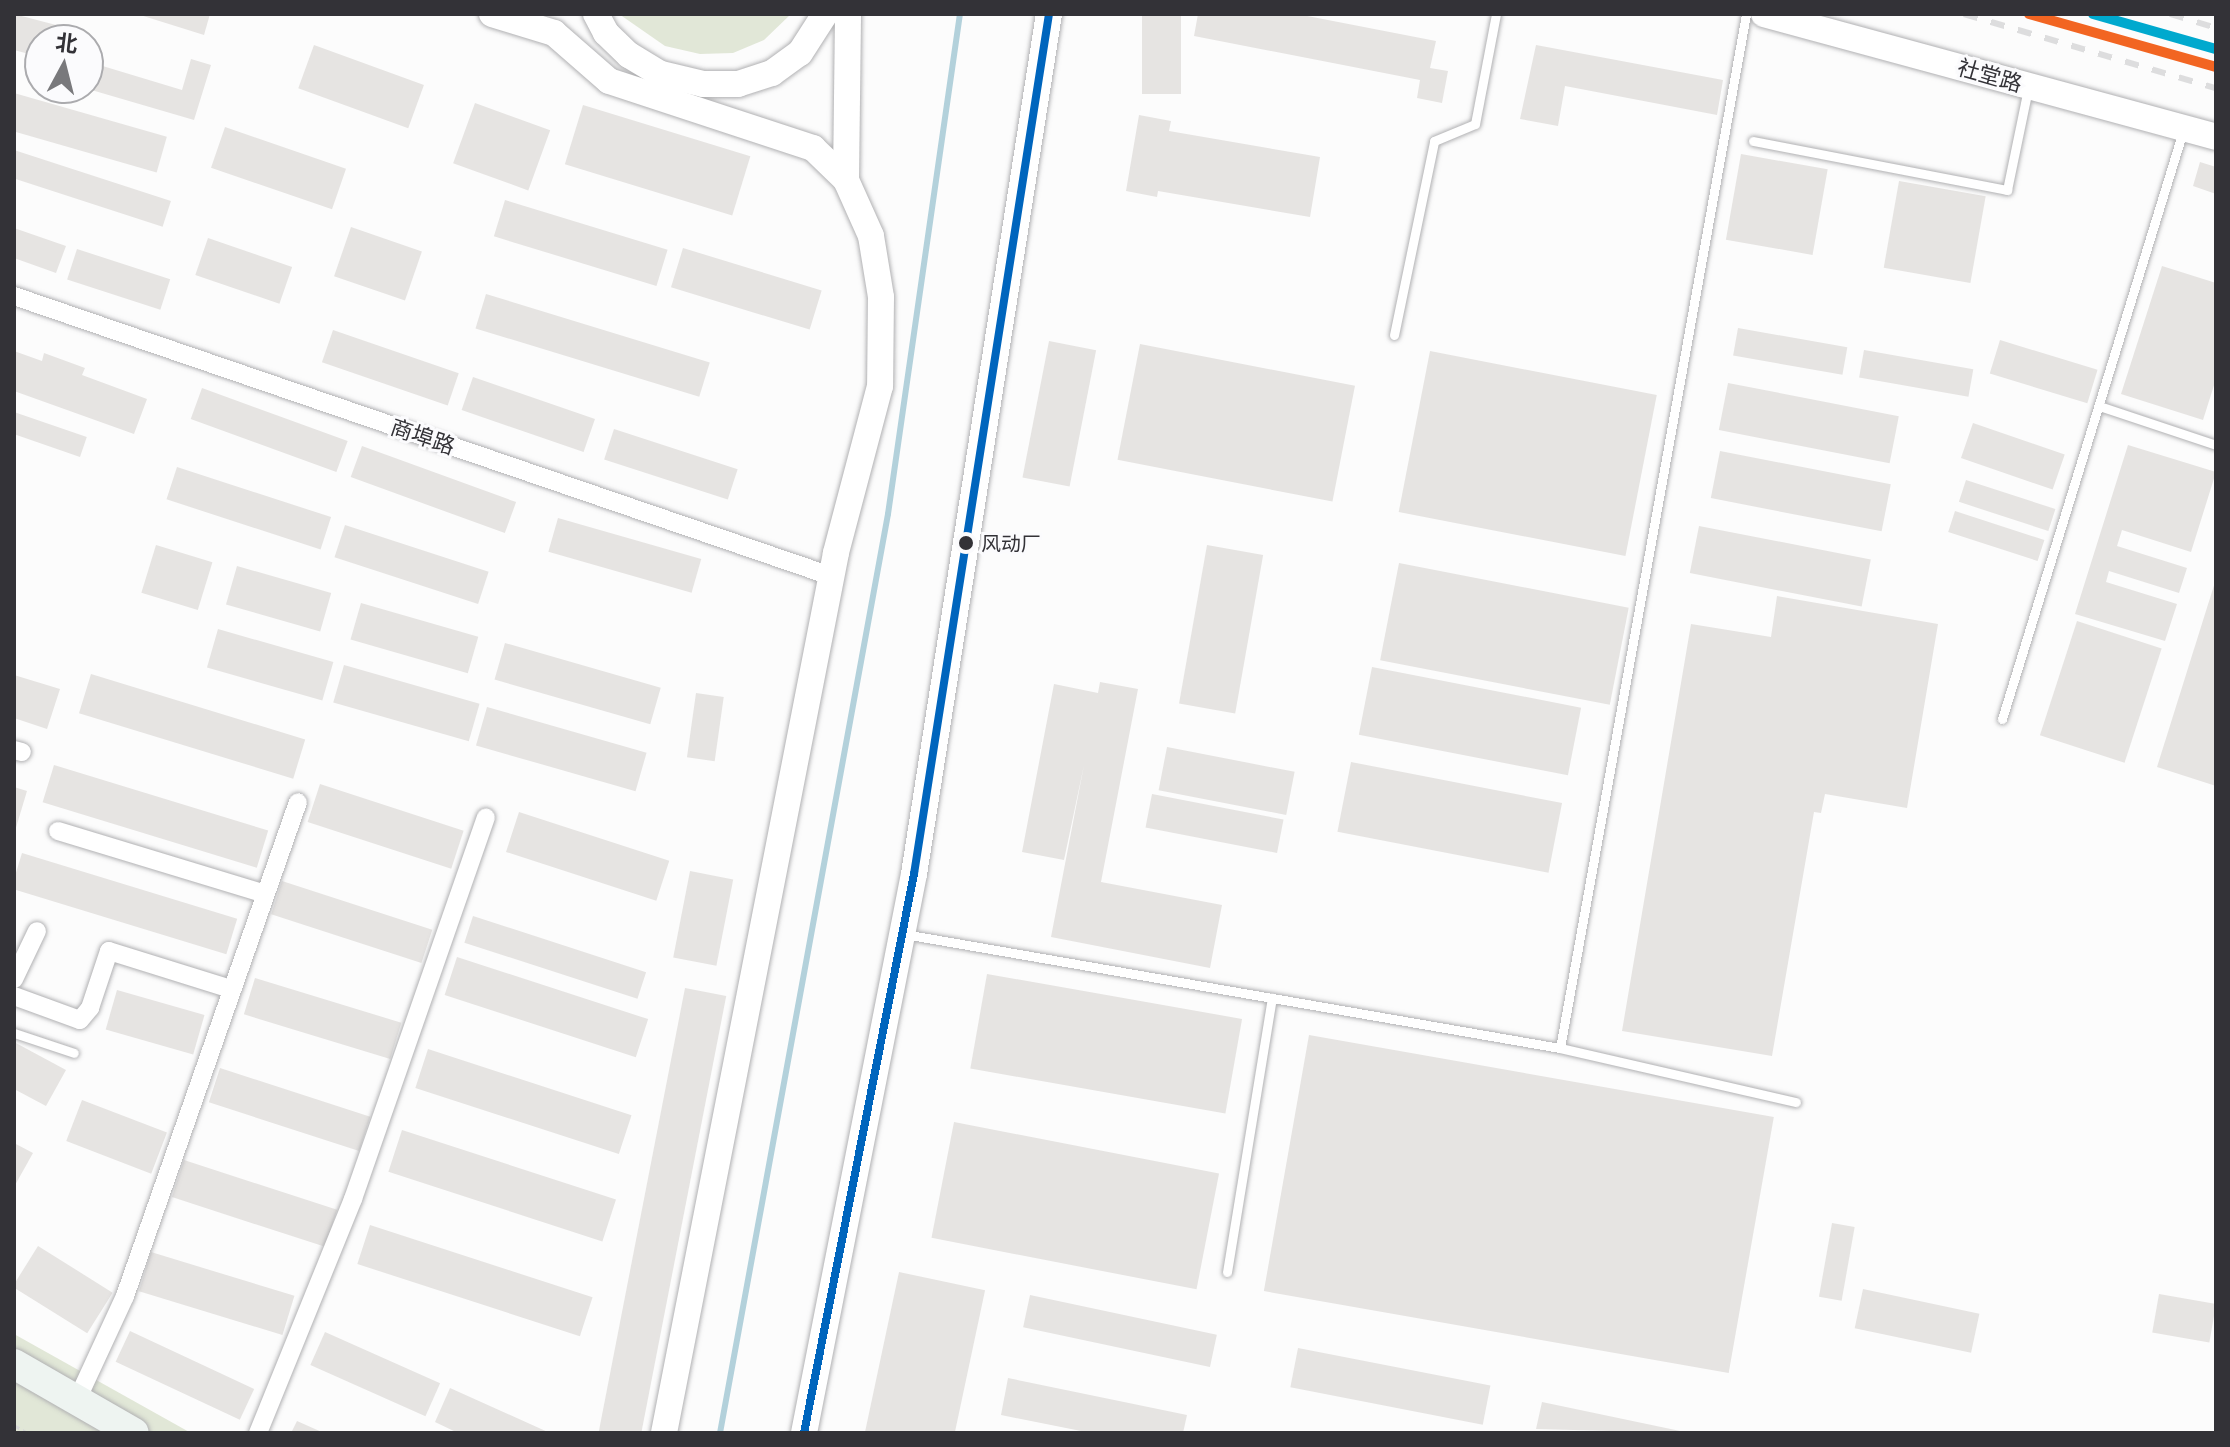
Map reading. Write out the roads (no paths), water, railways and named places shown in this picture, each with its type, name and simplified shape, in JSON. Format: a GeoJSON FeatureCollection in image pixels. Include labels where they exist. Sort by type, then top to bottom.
{"type":"FeatureCollection","features":[{"type":"Feature","properties":{"kind":"main road"},"geometry":{"type":"LineString","coordinates":[[492,14],[554,33],[609,81],[779,133],[813,148],[846,180],[871,236],[881,297],[880,386],[831,576],[664,1433]]}},
{"type":"Feature","properties":{"kind":"main road"},"geometry":{"type":"LineString","coordinates":[[554,33],[601,24],[661,74],[703,84],[738,84],[772,73],[800,53],[825,14]]}},
{"type":"Feature","properties":{"kind":"main road"},"geometry":{"type":"LineString","coordinates":[[846,180],[848,14]]}},
{"type":"Feature","properties":{"kind":"main road"},"geometry":{"type":"LineString","coordinates":[[804,1433],[903,934],[1049,14]]}},
{"type":"Feature","properties":{"kind":"main road","name":"社堂路"},"geometry":{"type":"LineString","coordinates":[[1764,14],[2216,137]]}},
{"type":"Feature","properties":{"kind":"main road"},"geometry":{"type":"LineString","coordinates":[[14,1364],[134,1433]]}},
{"type":"Feature","properties":{"kind":"street","name":"商埠路"},"geometry":{"type":"LineString","coordinates":[[14,296],[831,576]]}},
{"type":"Feature","properties":{"kind":"street"},"geometry":{"type":"LineString","coordinates":[[77,1400],[125,1296],[298,802]]}},
{"type":"Feature","properties":{"kind":"street"},"geometry":{"type":"LineString","coordinates":[[258,1433],[353,1199],[486,818]]}},
{"type":"Feature","properties":{"kind":"street"},"geometry":{"type":"LineString","coordinates":[[58,831],[265,894]]}},
{"type":"Feature","properties":{"kind":"street"},"geometry":{"type":"LineString","coordinates":[[14,979],[37,931]]}},
{"type":"Feature","properties":{"kind":"street"},"geometry":{"type":"LineString","coordinates":[[14,996],[80,1020],[90,1008],[109,951],[231,989]]}},
{"type":"Feature","properties":{"kind":"lane"},"geometry":{"type":"LineString","coordinates":[[1394,335],[1434,141],[1475,124],[1496,14]]}},
{"type":"Feature","properties":{"kind":"lane"},"geometry":{"type":"LineString","coordinates":[[1560,1048],[1746,14]]}},
{"type":"Feature","properties":{"kind":"lane"},"geometry":{"type":"LineString","coordinates":[[1753,141],[2007,190],[2029,86]]}},
{"type":"Feature","properties":{"kind":"lane"},"geometry":{"type":"LineString","coordinates":[[2002,719],[2184,128]]}},
{"type":"Feature","properties":{"kind":"lane"},"geometry":{"type":"LineString","coordinates":[[2099,406],[2216,445]]}},
{"type":"Feature","properties":{"kind":"lane"},"geometry":{"type":"LineString","coordinates":[[903,934],[1560,1048],[1796,1102]]}},
{"type":"Feature","properties":{"kind":"lane"},"geometry":{"type":"LineString","coordinates":[[1227,1272],[1272,998]]}},
{"type":"Feature","properties":{"kind":"lane"},"geometry":{"type":"LineString","coordinates":[[14,1033],[74,1053]]}},
{"type":"Feature","properties":{"kind":"waterway"},"geometry":{"type":"LineString","coordinates":[[720,1433],[888,514],[960,14]]}},
{"type":"Feature","properties":{"kind":"railway"},"geometry":{"type":"LineString","coordinates":[[1964,14],[2216,88]]}},
{"type":"Feature","properties":{"kind":"railway"},"geometry":{"type":"LineString","coordinates":[[2170,14],[2216,28]]}},
{"type":"Feature","properties":{"kind":"place","name":"风动厂"},"geometry":{"type":"Point","coordinates":[966,543]}}]}
